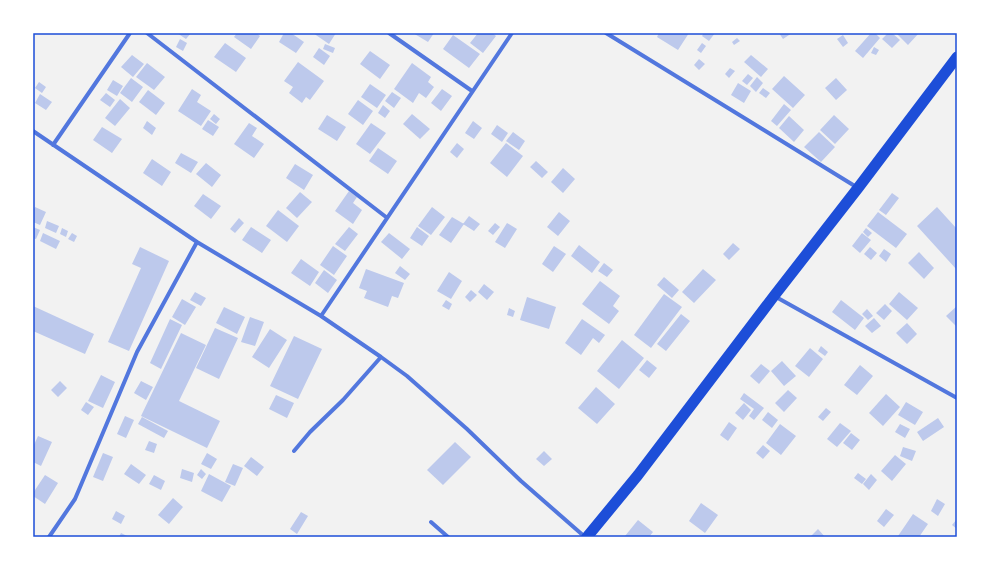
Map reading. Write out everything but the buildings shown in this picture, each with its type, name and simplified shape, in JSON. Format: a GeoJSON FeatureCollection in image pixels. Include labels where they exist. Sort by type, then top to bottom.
{"type":"FeatureCollection","features":[{"type":"Feature","properties":{"kind":"highway"},"geometry":{"type":"LineString","coordinates":[[586,537],[638,475],[957,57]]}},
{"type":"Feature","properties":{"kind":"street"},"geometry":{"type":"LineString","coordinates":[[53,145],[130,33]]}},
{"type":"Feature","properties":{"kind":"street"},"geometry":{"type":"LineString","coordinates":[[147,33],[386,217]]}},
{"type":"Feature","properties":{"kind":"street"},"geometry":{"type":"LineString","coordinates":[[389,33],[472,91]]}},
{"type":"Feature","properties":{"kind":"street"},"geometry":{"type":"LineString","coordinates":[[321,316],[386,217],[512,33]]}},
{"type":"Feature","properties":{"kind":"street"},"geometry":{"type":"LineString","coordinates":[[606,33],[858,188]]}},
{"type":"Feature","properties":{"kind":"street"},"geometry":{"type":"LineString","coordinates":[[33,131],[197,242],[321,316],[407,376],[467,429],[521,481],[586,537]]}},
{"type":"Feature","properties":{"kind":"street"},"geometry":{"type":"LineString","coordinates":[[49,537],[75,499],[137,352],[197,242]]}},
{"type":"Feature","properties":{"kind":"street"},"geometry":{"type":"LineString","coordinates":[[774,296],[957,398]]}},
{"type":"Feature","properties":{"kind":"street"},"geometry":{"type":"LineString","coordinates":[[294,451],[310,432],[343,400],[381,357]]}},
{"type":"Feature","properties":{"kind":"street"},"geometry":{"type":"LineString","coordinates":[[431,522],[448,537]]}}]}
